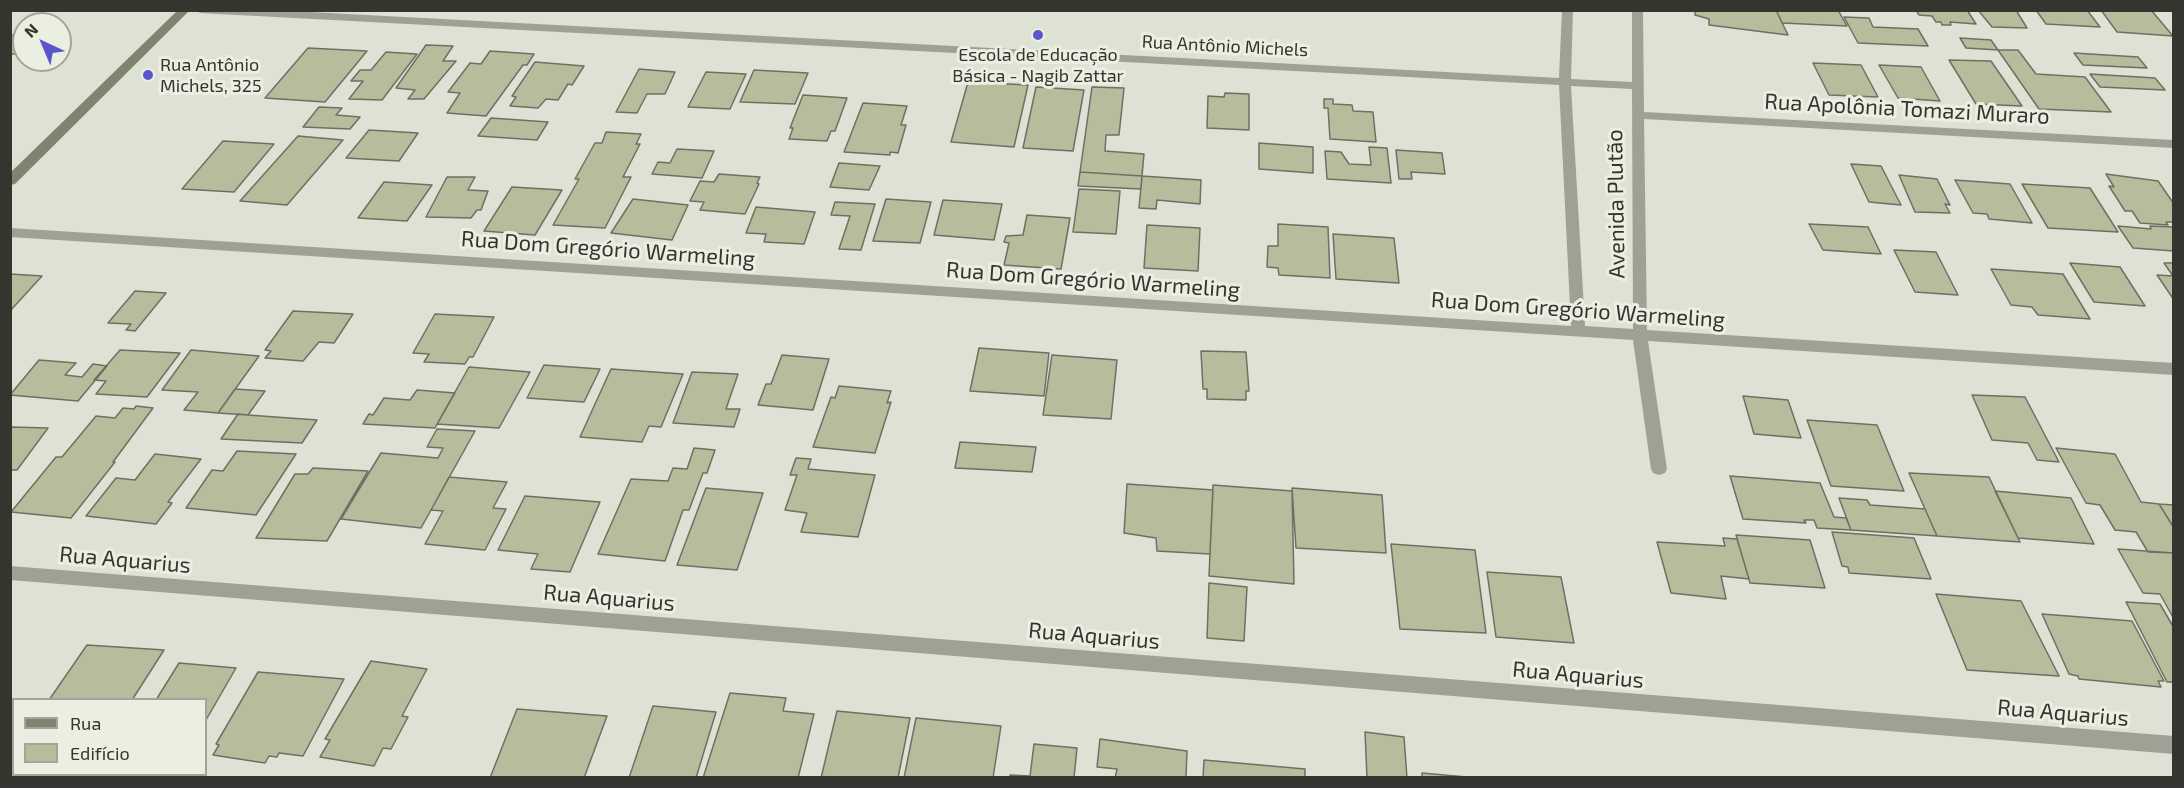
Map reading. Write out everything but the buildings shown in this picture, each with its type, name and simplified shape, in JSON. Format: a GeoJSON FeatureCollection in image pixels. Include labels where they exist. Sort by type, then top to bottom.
{"type":"FeatureCollection","features":[{"type":"Feature","properties":{"kind":"street"},"geometry":{"type":"LineString","coordinates":[[10,181],[185,10]]}},
{"type":"Feature","properties":{"kind":"street","name":"Rua Antônio Michels"},"geometry":{"type":"LineString","coordinates":[[200,10],[1638,86]]}},
{"type":"Feature","properties":{"kind":"street","name":"Avenida Plutão"},"geometry":{"type":"LineString","coordinates":[[1568,10],[1565,82],[1578,332]]}},
{"type":"Feature","properties":{"kind":"street","name":"Avenida Plutão"},"geometry":{"type":"LineString","coordinates":[[1637,10],[1640,336],[1659,469]]}},
{"type":"Feature","properties":{"kind":"street","name":"Rua Apolônia Tomazi Muraro"},"geometry":{"type":"LineString","coordinates":[[1638,115],[2174,144]]}},
{"type":"Feature","properties":{"kind":"street","name":"Rua Dom Gregório Warmeling"},"geometry":{"type":"LineString","coordinates":[[10,232],[2174,369]]}},
{"type":"Feature","properties":{"kind":"street","name":"Rua Aquarius"},"geometry":{"type":"LineString","coordinates":[[10,573],[2174,744]]}},
{"type":"Feature","properties":{"kind":"place","name":"Escola de Educação Básica - Nagib Zattar"},"geometry":{"type":"Point","coordinates":[1038,35]}},
{"type":"Feature","properties":{"kind":"place","name":"Rua Antônio Michels, 325"},"geometry":{"type":"Point","coordinates":[148,75]}}]}
